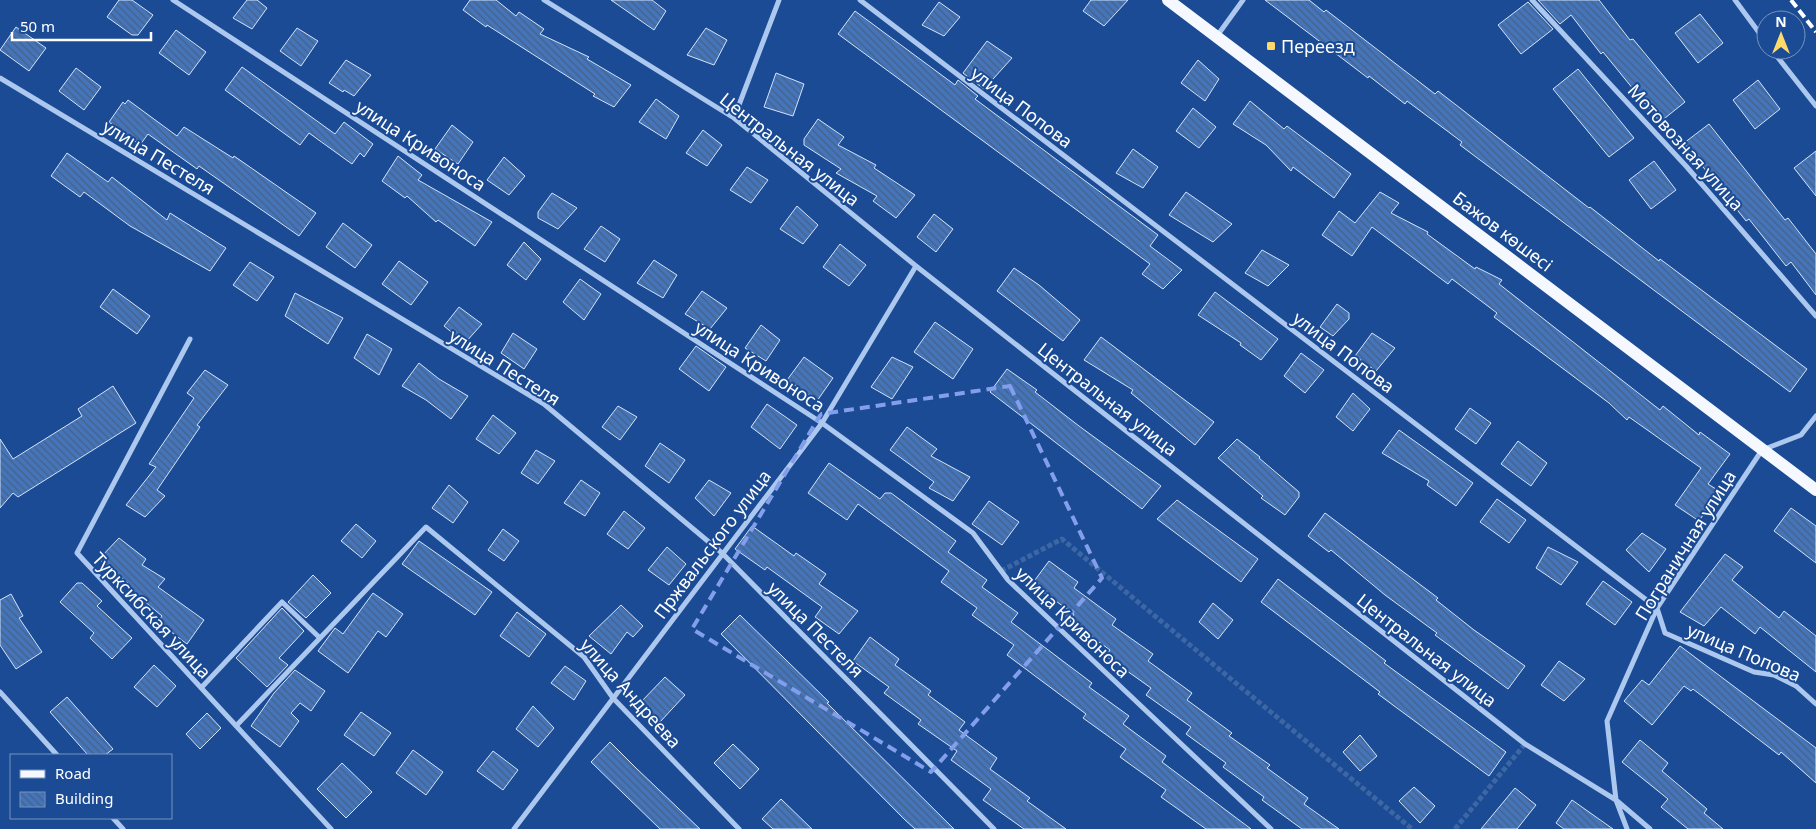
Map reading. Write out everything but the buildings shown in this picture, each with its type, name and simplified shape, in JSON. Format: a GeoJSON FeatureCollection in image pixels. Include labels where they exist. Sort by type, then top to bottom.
{"type":"FeatureCollection","features":[{"type":"Feature","properties":{"kind":"main road","name":"Бажов көшесі"},"geometry":{"type":"LineString","coordinates":[[1168,0],[1816,490]]}},
{"type":"Feature","properties":{"kind":"street","name":"улица Кривоноса"},"geometry":{"type":"LineString","coordinates":[[173,0],[822,423],[974,533],[1008,580],[1271,829]]}},
{"type":"Feature","properties":{"kind":"street","name":"Центральная улица"},"geometry":{"type":"LineString","coordinates":[[544,0],[734,118],[916,266],[1525,744],[1616,800],[1650,829]]}},
{"type":"Feature","properties":{"kind":"street"},"geometry":{"type":"LineString","coordinates":[[734,118],[779,0]]}},
{"type":"Feature","properties":{"kind":"street","name":"улица Попова"},"geometry":{"type":"LineString","coordinates":[[860,0],[1657,608],[1665,632],[1754,672],[1774,675],[1796,686],[1816,704]]}},
{"type":"Feature","properties":{"kind":"street"},"geometry":{"type":"LineString","coordinates":[[1216,36],[1243,0]]}},
{"type":"Feature","properties":{"kind":"street","name":"Мотовозная улица"},"geometry":{"type":"LineString","coordinates":[[1532,0],[1686,166],[1816,316]]}},
{"type":"Feature","properties":{"kind":"street"},"geometry":{"type":"LineString","coordinates":[[1735,0],[1756,28]]}},
{"type":"Feature","properties":{"kind":"street"},"geometry":{"type":"LineString","coordinates":[[1780,60],[1816,106]]}},
{"type":"Feature","properties":{"kind":"street","name":"улица Пестеля"},"geometry":{"type":"LineString","coordinates":[[0,78],[544,404],[722,554],[994,829]]}},
{"type":"Feature","properties":{"kind":"street","name":"Пржвальского улица"},"geometry":{"type":"LineString","coordinates":[[514,829],[822,423],[916,266]]}},
{"type":"Feature","properties":{"kind":"street","name":"Турксибская улица"},"geometry":{"type":"LineString","coordinates":[[190,339],[76,553],[331,829]]}},
{"type":"Feature","properties":{"kind":"street"},"geometry":{"type":"LineString","coordinates":[[1762,450],[1801,435],[1816,416]]}},
{"type":"Feature","properties":{"kind":"street","name":"Пограничная улица"},"geometry":{"type":"LineString","coordinates":[[1627,829],[1616,800],[1607,721],[1657,608],[1762,450]]}},
{"type":"Feature","properties":{"kind":"street","name":"улица Андреева"},"geometry":{"type":"LineString","coordinates":[[320,638],[426,527],[584,656],[613,698],[739,829]]}},
{"type":"Feature","properties":{"kind":"street"},"geometry":{"type":"LineString","coordinates":[[201,688],[282,602],[320,638],[236,726]]}},
{"type":"Feature","properties":{"kind":"street"},"geometry":{"type":"LineString","coordinates":[[0,692],[56,754]]}},
{"type":"Feature","properties":{"kind":"street"},"geometry":{"type":"LineString","coordinates":[[114,819],[123,829]]}},
{"type":"Feature","properties":{"kind":"highlighted area"},"geometry":{"type":"Polygon","coordinates":[[[1010,386],[1102,578],[931,772],[692,629],[821,414],[1010,386]]]}},
{"type":"Feature","properties":{"kind":"tunnel"},"geometry":{"type":"LineString","coordinates":[[1001,571],[1062,539],[1412,829]]}},
{"type":"Feature","properties":{"kind":"tunnel"},"geometry":{"type":"LineString","coordinates":[[1455,829],[1525,744]]}},
{"type":"Feature","properties":{"kind":"railway"},"geometry":{"type":"LineString","coordinates":[[1791,0],[1816,32]]}},
{"type":"Feature","properties":{"kind":"place","name":"Переезд"},"geometry":{"type":"Point","coordinates":[1271,46]}}]}
